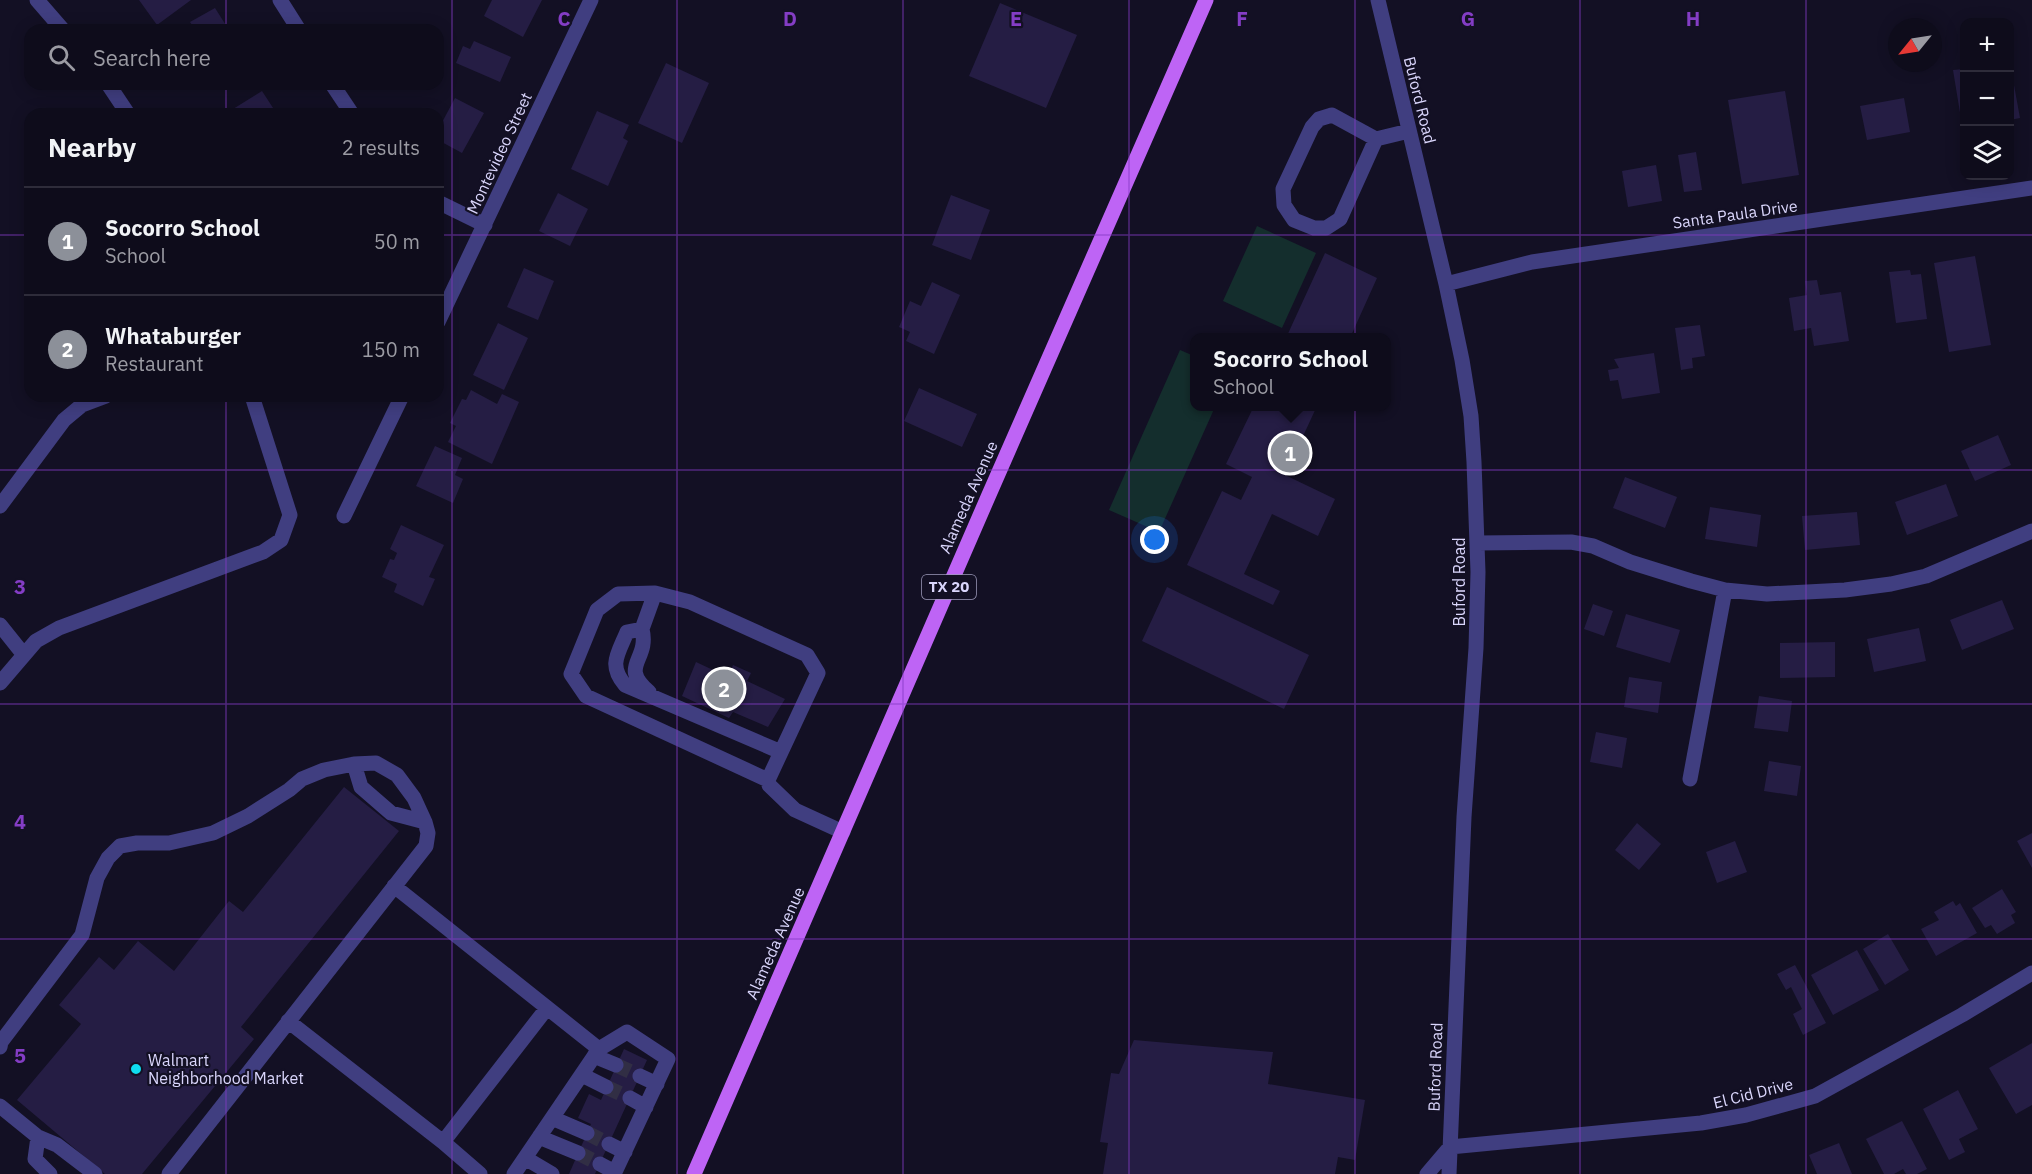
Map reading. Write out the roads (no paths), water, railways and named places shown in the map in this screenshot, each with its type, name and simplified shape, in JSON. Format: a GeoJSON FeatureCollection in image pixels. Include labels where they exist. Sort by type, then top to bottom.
{"type":"FeatureCollection","features":[{"type":"Feature","properties":{"kind":"main road","name":"Alameda Avenue"},"geometry":{"type":"LineString","coordinates":[[694,1174],[1206,0]]}},
{"type":"Feature","properties":{"kind":"street"},"geometry":{"type":"LineString","coordinates":[[37,0],[58,24]]}},
{"type":"Feature","properties":{"kind":"street"},"geometry":{"type":"LineString","coordinates":[[280,0],[295,24]]}},
{"type":"Feature","properties":{"kind":"street","name":"Montevideo Street"},"geometry":{"type":"LineString","coordinates":[[444,310],[591,0]]}},
{"type":"Feature","properties":{"kind":"street","name":"Buford Road"},"geometry":{"type":"LineString","coordinates":[[1378,0],[1446,284],[1471,416],[1477,543],[1476,648],[1464,817],[1449,1174]]}},
{"type":"Feature","properties":{"kind":"street"},"geometry":{"type":"LineString","coordinates":[[112,90],[124,108]]}},
{"type":"Feature","properties":{"kind":"street"},"geometry":{"type":"LineString","coordinates":[[336,90],[348,108]]}},
{"type":"Feature","properties":{"kind":"street"},"geometry":{"type":"LineString","coordinates":[[1376,139],[1340,219],[1326,228],[1314,228],[1294,220],[1284,205],[1283,189],[1312,127],[1319,119],[1332,115],[1376,139],[1409,131]]}},
{"type":"Feature","properties":{"kind":"street","name":"Santa Paula Drive"},"geometry":{"type":"LineString","coordinates":[[1446,284],[1532,262],[2032,188]]}},
{"type":"Feature","properties":{"kind":"street"},"geometry":{"type":"LineString","coordinates":[[444,205],[485,225]]}},
{"type":"Feature","properties":{"kind":"street"},"geometry":{"type":"LineString","coordinates":[[0,506],[64,420],[82,405],[90,402]]}},
{"type":"Feature","properties":{"kind":"street"},"geometry":{"type":"LineString","coordinates":[[0,683],[36,641],[58,628],[264,552],[281,540],[290,515],[254,402]]}},
{"type":"Feature","properties":{"kind":"street"},"geometry":{"type":"LineString","coordinates":[[344,516],[399,402]]}},
{"type":"Feature","properties":{"kind":"street"},"geometry":{"type":"LineString","coordinates":[[1477,543],[1571,542],[1593,546],[1630,562],[1725,590],[1767,594],[1845,590],[1891,584],[1926,576],[2032,531]]}},
{"type":"Feature","properties":{"kind":"street"},"geometry":{"type":"LineString","coordinates":[[1690,779],[1725,590]]}},
{"type":"Feature","properties":{"kind":"street"},"geometry":{"type":"LineString","coordinates":[[768,780],[586,696],[571,674],[597,610],[618,594],[655,593],[690,602],[807,655],[818,673],[768,780],[769,785],[795,810],[843,832]]}},
{"type":"Feature","properties":{"kind":"street"},"geometry":{"type":"LineString","coordinates":[[652,695],[636,680],[634,671],[645,641],[642,629],[655,593]]}},
{"type":"Feature","properties":{"kind":"street"},"geometry":{"type":"LineString","coordinates":[[0,625],[24,655]]}},
{"type":"Feature","properties":{"kind":"street"},"geometry":{"type":"LineString","coordinates":[[642,629],[627,632],[615,661],[617,675],[625,685],[781,752]]}},
{"type":"Feature","properties":{"kind":"street"},"geometry":{"type":"LineString","coordinates":[[0,1047],[1,1042],[82,935],[97,878],[108,858],[120,846],[137,843],[169,843],[213,833],[248,816],[302,779],[324,770],[354,764],[376,763],[397,776],[414,798],[425,822],[428,833],[426,846],[169,1174]]}},
{"type":"Feature","properties":{"kind":"street"},"geometry":{"type":"LineString","coordinates":[[354,764],[361,787],[391,813],[425,822]]}},
{"type":"Feature","properties":{"kind":"street"},"geometry":{"type":"LineString","coordinates":[[394,886],[547,1008],[597,1053],[616,1065]]}},
{"type":"Feature","properties":{"kind":"street","name":"El Cid Drive"},"geometry":{"type":"LineString","coordinates":[[1450,1147],[1701,1123],[1746,1115],[1815,1096],[1962,1015],[2032,973]]}},
{"type":"Feature","properties":{"kind":"street"},"geometry":{"type":"LineString","coordinates":[[442,1143],[547,1008]]}},
{"type":"Feature","properties":{"kind":"street"},"geometry":{"type":"LineString","coordinates":[[288,1021],[480,1174]]}},
{"type":"Feature","properties":{"kind":"street"},"geometry":{"type":"LineString","coordinates":[[514,1174],[597,1053],[627,1032],[668,1059],[615,1173],[600,1164]]}},
{"type":"Feature","properties":{"kind":"street"},"geometry":{"type":"LineString","coordinates":[[582,1075],[606,1087]]}},
{"type":"Feature","properties":{"kind":"street"},"geometry":{"type":"LineString","coordinates":[[640,1076],[657,1084]]}},
{"type":"Feature","properties":{"kind":"street"},"geometry":{"type":"LineString","coordinates":[[630,1098],[646,1107]]}},
{"type":"Feature","properties":{"kind":"street"},"geometry":{"type":"LineString","coordinates":[[0,1106],[39,1137],[57,1144],[95,1174]]}},
{"type":"Feature","properties":{"kind":"street"},"geometry":{"type":"LineString","coordinates":[[552,1118],[587,1133]]}},
{"type":"Feature","properties":{"kind":"street"},"geometry":{"type":"LineString","coordinates":[[39,1137],[35,1159],[50,1174]]}},
{"type":"Feature","properties":{"kind":"street"},"geometry":{"type":"LineString","coordinates":[[539,1137],[578,1154]]}},
{"type":"Feature","properties":{"kind":"street"},"geometry":{"type":"LineString","coordinates":[[609,1144],[625,1152]]}},
{"type":"Feature","properties":{"kind":"street"},"geometry":{"type":"LineString","coordinates":[[1427,1174],[1450,1147]]}},
{"type":"Feature","properties":{"kind":"street"},"geometry":{"type":"LineString","coordinates":[[525,1158],[552,1174]]}},
{"type":"Feature","properties":{"kind":"tunnel"},"geometry":{"type":"LineString","coordinates":[[616,1065],[640,1076]]}},
{"type":"Feature","properties":{"kind":"tunnel"},"geometry":{"type":"LineString","coordinates":[[606,1087],[630,1098]]}},
{"type":"Feature","properties":{"kind":"tunnel"},"geometry":{"type":"LineString","coordinates":[[587,1133],[609,1144]]}},
{"type":"Feature","properties":{"kind":"tunnel"},"geometry":{"type":"LineString","coordinates":[[578,1153],[600,1164]]}},
{"type":"Feature","properties":{"kind":"place","name":"Socorro School"},"geometry":{"type":"Point","coordinates":[1290,453]}},
{"type":"Feature","properties":{"kind":"place","name":"Whataburger"},"geometry":{"type":"Point","coordinates":[724,689]}},
{"type":"Feature","properties":{"kind":"place","name":"Walmart Neighborhood Market"},"geometry":{"type":"Point","coordinates":[136,1069]}}]}
